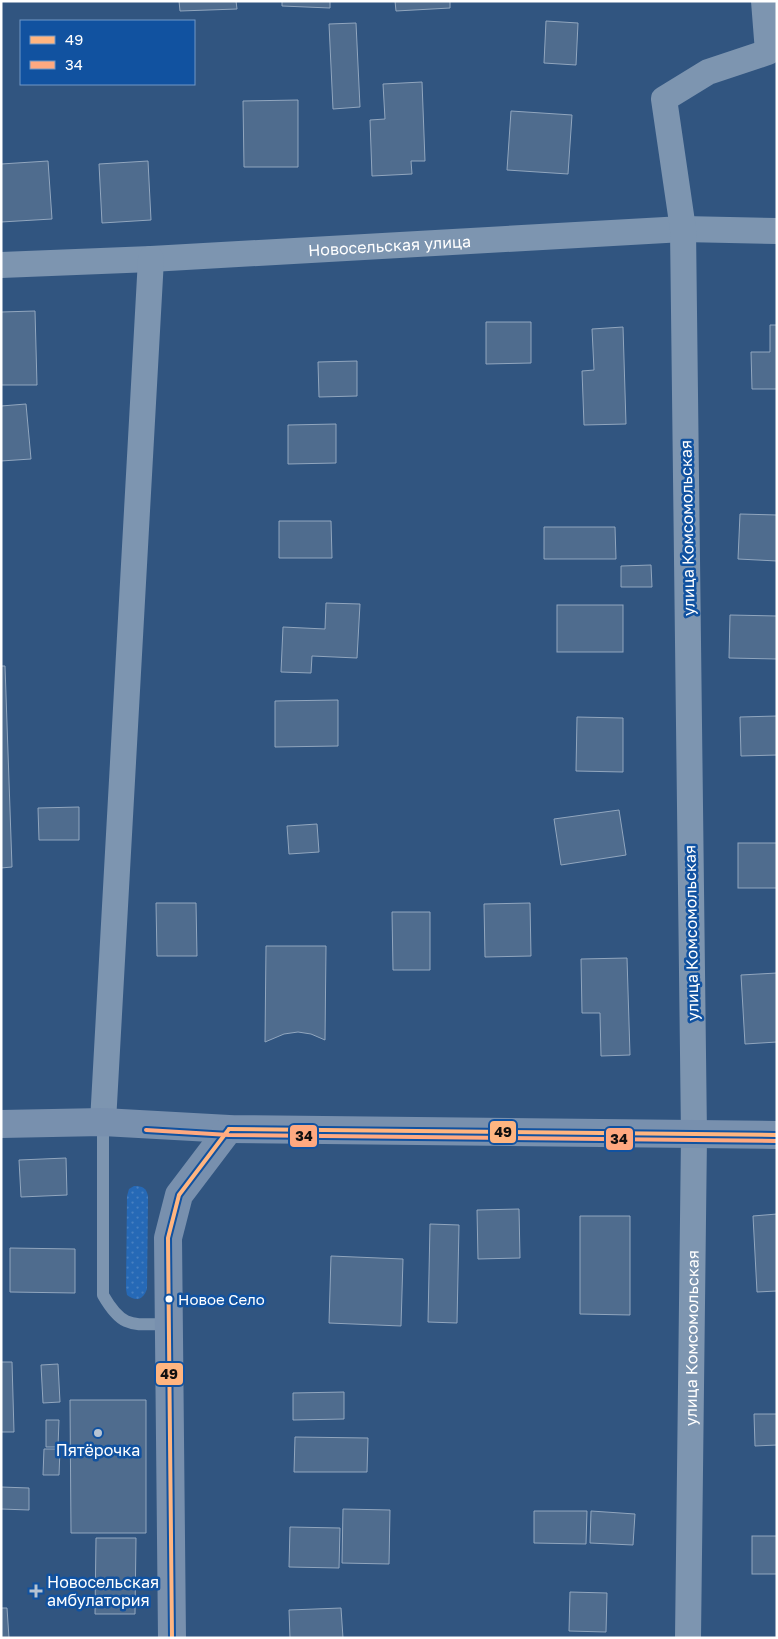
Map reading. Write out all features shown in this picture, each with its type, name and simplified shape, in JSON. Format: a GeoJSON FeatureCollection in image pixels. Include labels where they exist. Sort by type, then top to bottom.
{"type":"FeatureCollection","features":[{"type":"Feature","properties":{"kind":"street","name":"улица Комсомольская"},"geometry":{"type":"LineString","coordinates":[[688,1638],[694,1136],[683,229],[664,99],[708,72],[768,52],[764,1]]}},
{"type":"Feature","properties":{"kind":"street","name":"Новосельская улица"},"geometry":{"type":"LineString","coordinates":[[1,265],[150,259],[683,229],[777,231]]}},
{"type":"Feature","properties":{"kind":"street"},"geometry":{"type":"LineString","coordinates":[[103,1122],[150,259]]}},
{"type":"Feature","properties":{"kind":"street"},"geometry":{"type":"LineString","coordinates":[[1,1124],[103,1122],[229,1129],[694,1136],[777,1135]]}},
{"type":"Feature","properties":{"kind":"street"},"geometry":{"type":"LineString","coordinates":[[172,1638],[168,1238],[179,1195],[229,1129]]}},
{"type":"Feature","properties":{"kind":"lane"},"geometry":{"type":"LineString","coordinates":[[103,1122],[103,1295],[114,1314],[130,1324],[169,1324]]}},
{"type":"Feature","properties":{"kind":"shaded area"},"geometry":{"type":"Polygon","coordinates":[[[134,1186],[144,1188],[148,1196],[147,1289],[139,1299],[127,1295],[126,1289],[127,1196],[129,1189],[134,1186]]]}},
{"type":"Feature","properties":{"kind":"building"},"geometry":{"type":"Polygon","coordinates":[[[179,1],[236,1],[237,9],[180,11],[179,1]]]}},
{"type":"Feature","properties":{"kind":"building"},"geometry":{"type":"Polygon","coordinates":[[[282,1],[330,1],[330,8],[282,6],[282,1]]]}},
{"type":"Feature","properties":{"kind":"building"},"geometry":{"type":"Polygon","coordinates":[[[395,1],[450,1],[450,8],[396,11],[395,1]]]}},
{"type":"Feature","properties":{"kind":"building"},"geometry":{"type":"Polygon","coordinates":[[[546,21],[578,23],[576,65],[544,63],[546,21]]]}},
{"type":"Feature","properties":{"kind":"building"},"geometry":{"type":"Polygon","coordinates":[[[356,23],[360,107],[333,109],[329,24],[356,23]]]}},
{"type":"Feature","properties":{"kind":"building"},"geometry":{"type":"Polygon","coordinates":[[[422,82],[425,161],[411,161],[412,174],[372,176],[370,120],[385,119],[383,84],[422,82]]]}},
{"type":"Feature","properties":{"kind":"building"},"geometry":{"type":"Polygon","coordinates":[[[298,100],[298,167],[244,167],[243,101],[298,100]]]}},
{"type":"Feature","properties":{"kind":"building"},"geometry":{"type":"Polygon","coordinates":[[[511,111],[572,115],[568,174],[507,170],[511,111]]]}},
{"type":"Feature","properties":{"kind":"building"},"geometry":{"type":"Polygon","coordinates":[[[48,161],[52,219],[1,222],[1,164],[48,161]]]}},
{"type":"Feature","properties":{"kind":"building"},"geometry":{"type":"Polygon","coordinates":[[[148,161],[151,220],[102,223],[99,164],[148,161]]]}},
{"type":"Feature","properties":{"kind":"building"},"geometry":{"type":"Polygon","coordinates":[[[35,311],[37,385],[1,385],[1,312],[35,311]]]}},
{"type":"Feature","properties":{"kind":"building"},"geometry":{"type":"Polygon","coordinates":[[[486,322],[531,322],[531,363],[486,364],[486,322]]]}},
{"type":"Feature","properties":{"kind":"building"},"geometry":{"type":"Polygon","coordinates":[[[770,325],[777,325],[777,389],[752,389],[751,352],[770,352],[770,325]]]}},
{"type":"Feature","properties":{"kind":"building"},"geometry":{"type":"Polygon","coordinates":[[[623,327],[626,424],[584,425],[582,371],[594,370],[592,329],[623,327]]]}},
{"type":"Feature","properties":{"kind":"building"},"geometry":{"type":"Polygon","coordinates":[[[357,361],[357,396],[319,397],[318,362],[357,361]]]}},
{"type":"Feature","properties":{"kind":"building"},"geometry":{"type":"Polygon","coordinates":[[[26,404],[31,459],[1,461],[1,406],[26,404]]]}},
{"type":"Feature","properties":{"kind":"building"},"geometry":{"type":"Polygon","coordinates":[[[336,424],[336,463],[288,464],[288,425],[336,424]]]}},
{"type":"Feature","properties":{"kind":"building"},"geometry":{"type":"Polygon","coordinates":[[[740,514],[777,515],[777,561],[738,559],[740,514]]]}},
{"type":"Feature","properties":{"kind":"building"},"geometry":{"type":"Polygon","coordinates":[[[279,521],[331,521],[332,558],[279,558],[279,521]]]}},
{"type":"Feature","properties":{"kind":"building"},"geometry":{"type":"Polygon","coordinates":[[[544,527],[615,527],[616,559],[544,559],[544,527]]]}},
{"type":"Feature","properties":{"kind":"building"},"geometry":{"type":"Polygon","coordinates":[[[651,565],[652,587],[621,587],[621,566],[651,565]]]}},
{"type":"Feature","properties":{"kind":"building"},"geometry":{"type":"Polygon","coordinates":[[[326,603],[360,604],[357,658],[312,656],[311,673],[281,672],[283,627],[325,629],[326,603]]]}},
{"type":"Feature","properties":{"kind":"building"},"geometry":{"type":"Polygon","coordinates":[[[557,605],[623,605],[623,652],[557,652],[557,605]]]}},
{"type":"Feature","properties":{"kind":"building"},"geometry":{"type":"Polygon","coordinates":[[[730,615],[777,616],[777,659],[729,658],[730,615]]]}},
{"type":"Feature","properties":{"kind":"building"},"geometry":{"type":"Polygon","coordinates":[[[1,666],[5,666],[12,867],[1,868],[1,666]]]}},
{"type":"Feature","properties":{"kind":"building"},"geometry":{"type":"Polygon","coordinates":[[[338,700],[338,746],[275,747],[275,701],[338,700]]]}},
{"type":"Feature","properties":{"kind":"building"},"geometry":{"type":"Polygon","coordinates":[[[777,716],[777,755],[741,756],[740,717],[777,716]]]}},
{"type":"Feature","properties":{"kind":"building"},"geometry":{"type":"Polygon","coordinates":[[[577,717],[623,718],[623,772],[576,771],[577,717]]]}},
{"type":"Feature","properties":{"kind":"building"},"geometry":{"type":"Polygon","coordinates":[[[79,807],[79,840],[39,840],[38,808],[79,807]]]}},
{"type":"Feature","properties":{"kind":"building"},"geometry":{"type":"Polygon","coordinates":[[[619,810],[626,855],[561,865],[554,819],[619,810]]]}},
{"type":"Feature","properties":{"kind":"building"},"geometry":{"type":"Polygon","coordinates":[[[317,824],[319,852],[289,854],[287,826],[317,824]]]}},
{"type":"Feature","properties":{"kind":"building"},"geometry":{"type":"Polygon","coordinates":[[[738,843],[777,843],[777,888],[738,888],[738,843]]]}},
{"type":"Feature","properties":{"kind":"building"},"geometry":{"type":"Polygon","coordinates":[[[156,903],[196,903],[197,956],[157,956],[156,903]]]}},
{"type":"Feature","properties":{"kind":"building"},"geometry":{"type":"Polygon","coordinates":[[[530,903],[531,956],[485,957],[484,904],[530,903]]]}},
{"type":"Feature","properties":{"kind":"building"},"geometry":{"type":"Polygon","coordinates":[[[392,912],[430,912],[430,970],[393,970],[392,912]]]}},
{"type":"Feature","properties":{"kind":"building"},"geometry":{"type":"Polygon","coordinates":[[[266,946],[326,946],[325,1040],[311,1034],[298,1032],[284,1034],[265,1042],[266,946]]]}},
{"type":"Feature","properties":{"kind":"building"},"geometry":{"type":"Polygon","coordinates":[[[627,958],[630,1055],[601,1056],[600,1013],[582,1013],[581,959],[627,958]]]}},
{"type":"Feature","properties":{"kind":"building"},"geometry":{"type":"Polygon","coordinates":[[[777,973],[777,1042],[745,1044],[741,975],[777,973]]]}},
{"type":"Feature","properties":{"kind":"building"},"geometry":{"type":"Polygon","coordinates":[[[66,1158],[67,1195],[21,1197],[19,1160],[66,1158]]]}},
{"type":"Feature","properties":{"kind":"building"},"geometry":{"type":"Polygon","coordinates":[[[519,1209],[520,1258],[478,1259],[477,1210],[519,1209]]]}},
{"type":"Feature","properties":{"kind":"building"},"geometry":{"type":"Polygon","coordinates":[[[777,1214],[777,1291],[757,1292],[753,1216],[777,1214]]]}},
{"type":"Feature","properties":{"kind":"building"},"geometry":{"type":"Polygon","coordinates":[[[580,1216],[630,1216],[630,1315],[580,1314],[580,1216]]]}},
{"type":"Feature","properties":{"kind":"building"},"geometry":{"type":"Polygon","coordinates":[[[430,1224],[459,1225],[457,1323],[428,1322],[430,1224]]]}},
{"type":"Feature","properties":{"kind":"building"},"geometry":{"type":"Polygon","coordinates":[[[10,1248],[75,1249],[75,1293],[10,1292],[10,1248]]]}},
{"type":"Feature","properties":{"kind":"building"},"geometry":{"type":"Polygon","coordinates":[[[331,1256],[403,1259],[401,1326],[329,1323],[331,1256]]]}},
{"type":"Feature","properties":{"kind":"building"},"geometry":{"type":"Polygon","coordinates":[[[1,1362],[12,1362],[14,1432],[1,1432],[1,1362]]]}},
{"type":"Feature","properties":{"kind":"building"},"geometry":{"type":"Polygon","coordinates":[[[58,1364],[60,1402],[43,1403],[41,1365],[58,1364]]]}},
{"type":"Feature","properties":{"kind":"building"},"geometry":{"type":"Polygon","coordinates":[[[344,1392],[344,1419],[293,1420],[293,1393],[344,1392]]]}},
{"type":"Feature","properties":{"kind":"building"},"geometry":{"type":"Polygon","coordinates":[[[70,1400],[146,1400],[146,1533],[71,1533],[70,1400]]]}},
{"type":"Feature","properties":{"kind":"building"},"geometry":{"type":"Polygon","coordinates":[[[754,1414],[777,1414],[777,1445],[755,1446],[754,1414]]]}},
{"type":"Feature","properties":{"kind":"building"},"geometry":{"type":"Polygon","coordinates":[[[46,1420],[59,1420],[58,1447],[46,1447],[46,1420]]]}},
{"type":"Feature","properties":{"kind":"building"},"geometry":{"type":"Polygon","coordinates":[[[295,1437],[368,1438],[367,1472],[294,1472],[295,1437]]]}},
{"type":"Feature","properties":{"kind":"building"},"geometry":{"type":"Polygon","coordinates":[[[44,1449],[60,1449],[59,1475],[43,1475],[44,1449]]]}},
{"type":"Feature","properties":{"kind":"building"},"geometry":{"type":"Polygon","coordinates":[[[1,1487],[29,1488],[29,1510],[1,1509],[1,1487]]]}},
{"type":"Feature","properties":{"kind":"building"},"geometry":{"type":"Polygon","coordinates":[[[343,1509],[390,1510],[389,1564],[342,1563],[343,1509]]]}},
{"type":"Feature","properties":{"kind":"building"},"geometry":{"type":"Polygon","coordinates":[[[534,1511],[587,1511],[586,1544],[534,1543],[534,1511]]]}},
{"type":"Feature","properties":{"kind":"building"},"geometry":{"type":"Polygon","coordinates":[[[591,1511],[635,1514],[633,1545],[590,1543],[591,1511]]]}},
{"type":"Feature","properties":{"kind":"building"},"geometry":{"type":"Polygon","coordinates":[[[290,1527],[340,1528],[339,1568],[289,1567],[290,1527]]]}},
{"type":"Feature","properties":{"kind":"building"},"geometry":{"type":"Polygon","coordinates":[[[752,1536],[777,1536],[777,1574],[752,1574],[752,1536]]]}},
{"type":"Feature","properties":{"kind":"building"},"geometry":{"type":"Polygon","coordinates":[[[96,1538],[136,1538],[135,1614],[95,1614],[96,1538]]]}},
{"type":"Feature","properties":{"kind":"building"},"geometry":{"type":"Polygon","coordinates":[[[570,1592],[607,1593],[606,1632],[569,1631],[570,1592]]]}},
{"type":"Feature","properties":{"kind":"building"},"geometry":{"type":"Polygon","coordinates":[[[1,1608],[7,1608],[9,1638],[1,1638],[1,1608]]]}},
{"type":"Feature","properties":{"kind":"building"},"geometry":{"type":"Polygon","coordinates":[[[341,1608],[343,1638],[290,1638],[289,1610],[341,1608]]]}},
{"type":"Feature","properties":{"kind":"transit line","name":"49"},"geometry":{"type":"LineString","coordinates":[[229,1129],[777,1135]]}},
{"type":"Feature","properties":{"kind":"transit line","name":"49"},"geometry":{"type":"LineString","coordinates":[[172,1638],[168,1238],[179,1195],[229,1129]]}},
{"type":"Feature","properties":{"kind":"transit line","name":"34"},"geometry":{"type":"LineString","coordinates":[[146,1130],[229,1135],[777,1141]]}},
{"type":"Feature","properties":{"kind":"place","name":"Новое Село"},"geometry":{"type":"Point","coordinates":[169,1299]}},
{"type":"Feature","properties":{"kind":"place","name":"Пятёрочка"},"geometry":{"type":"Point","coordinates":[98,1433]}},
{"type":"Feature","properties":{"kind":"place","name":"Новосельская амбулатория"},"geometry":{"type":"Point","coordinates":[36,1591]}}]}
